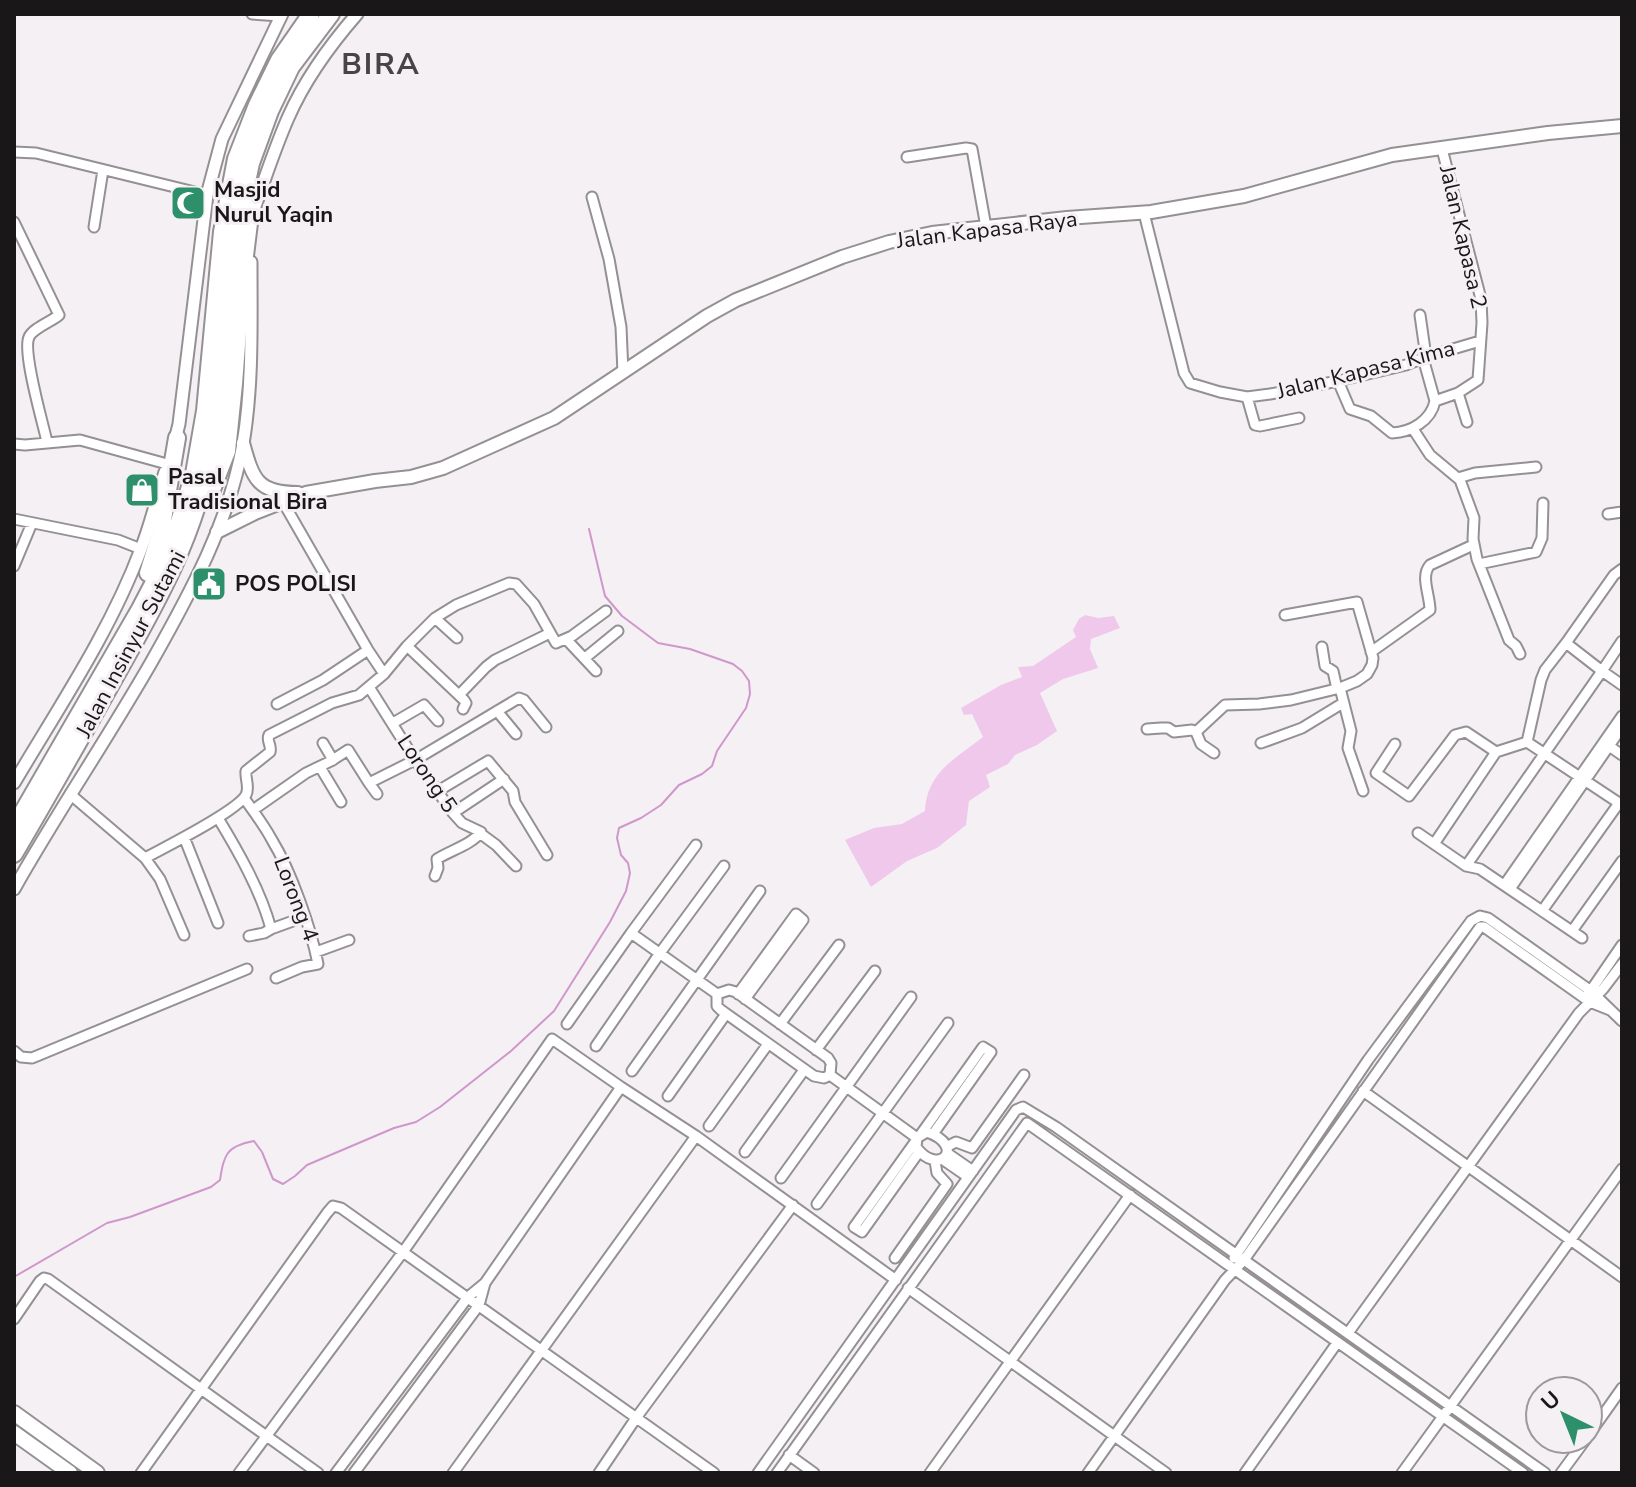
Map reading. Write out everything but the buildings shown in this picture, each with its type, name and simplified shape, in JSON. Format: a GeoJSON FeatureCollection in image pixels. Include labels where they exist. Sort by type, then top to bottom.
{"type":"FeatureCollection","features":[{"type":"Feature","properties":{"kind":"highway","name":"Jalan Insinyur Sutami"},"geometry":{"type":"LineString","coordinates":[[14,827],[110,663],[163,565],[178,525],[194,474],[205,411],[222,232],[236,159],[279,60],[311,14]]}},
{"type":"Feature","properties":{"kind":"highway","name":"Jalan Insinyur Sutami"},"geometry":{"type":"LineString","coordinates":[[14,854],[158,602],[185,543],[209,461],[236,233],[251,163],[270,111],[291,67],[331,14]]}},
{"type":"Feature","properties":{"kind":"highway"},"geometry":{"type":"LineString","coordinates":[[185,543],[216,482],[227,451],[249,223]]}},
{"type":"Feature","properties":{"kind":"highway"},"geometry":{"type":"LineString","coordinates":[[110,663],[154,557],[177,438]]}},
{"type":"Feature","properties":{"kind":"main road","name":"Jalan Kapasa Raya"},"geometry":{"type":"LineString","coordinates":[[243,443],[257,480],[274,491],[306,493],[411,477],[443,468],[554,418],[707,316],[749,294],[889,242],[932,233],[1144,213],[1244,196],[1392,155],[1622,126]]}},
{"type":"Feature","properties":{"kind":"main road","name":"Jalan Kapasa Raya"},"geometry":{"type":"LineString","coordinates":[[217,532],[306,493]]}},
{"type":"Feature","properties":{"kind":"main road"},"geometry":{"type":"LineString","coordinates":[[14,1413],[97,1473]]}},
{"type":"Feature","properties":{"kind":"main road"},"geometry":{"type":"LineString","coordinates":[[14,1433],[70,1473]]}},
{"type":"Feature","properties":{"kind":"street"},"geometry":{"type":"LineString","coordinates":[[14,783],[115,608],[141,549],[177,438],[207,195],[222,139],[281,15],[252,14]]}},
{"type":"Feature","properties":{"kind":"street"},"geometry":{"type":"LineString","coordinates":[[14,889],[182,609],[217,532],[243,443],[249,383],[249,223],[288,116],[309,77],[357,14]]}},
{"type":"Feature","properties":{"kind":"street"},"geometry":{"type":"LineString","coordinates":[[907,157],[972,149],[986,227]]}},
{"type":"Feature","properties":{"kind":"street","name":"Jalan Kapasa 2"},"geometry":{"type":"LineString","coordinates":[[1442,149],[1481,299],[1478,380],[1458,393]]}},
{"type":"Feature","properties":{"kind":"street"},"geometry":{"type":"LineString","coordinates":[[14,152],[36,153],[207,195]]}},
{"type":"Feature","properties":{"kind":"street"},"geometry":{"type":"LineString","coordinates":[[94,227],[103,170]]}},
{"type":"Feature","properties":{"kind":"street"},"geometry":{"type":"LineString","coordinates":[[592,197],[609,259],[621,327],[623,373]]}},
{"type":"Feature","properties":{"kind":"street","name":"Jalan Kapasa Kima"},"geometry":{"type":"LineString","coordinates":[[1144,213],[1190,383],[1247,397],[1270,394],[1406,365],[1480,341]]}},
{"type":"Feature","properties":{"kind":"street"},"geometry":{"type":"LineString","coordinates":[[14,222],[59,315],[31,333],[28,340],[33,380],[47,442]]}},
{"type":"Feature","properties":{"kind":"street"},"geometry":{"type":"LineString","coordinates":[[1338,381],[1347,405],[1353,411],[1371,416],[1390,433],[1412,429],[1433,410],[1435,401],[1420,315]]}},
{"type":"Feature","properties":{"kind":"street"},"geometry":{"type":"LineString","coordinates":[[1435,401],[1458,393],[1467,422]]}},
{"type":"Feature","properties":{"kind":"street"},"geometry":{"type":"LineString","coordinates":[[1247,397],[1255,425],[1299,418]]}},
{"type":"Feature","properties":{"kind":"street"},"geometry":{"type":"LineString","coordinates":[[1412,429],[1430,455],[1458,478],[1474,518],[1473,545],[1479,564],[1509,640],[1520,654]]}},
{"type":"Feature","properties":{"kind":"street"},"geometry":{"type":"LineString","coordinates":[[14,444],[80,440],[167,464]]}},
{"type":"Feature","properties":{"kind":"street"},"geometry":{"type":"LineString","coordinates":[[1458,478],[1475,473],[1536,467]]}},
{"type":"Feature","properties":{"kind":"street"},"geometry":{"type":"LineString","coordinates":[[283,502],[384,674]]}},
{"type":"Feature","properties":{"kind":"street"},"geometry":{"type":"LineString","coordinates":[[1479,564],[1536,552],[1542,538],[1543,503]]}},
{"type":"Feature","properties":{"kind":"street"},"geometry":{"type":"LineString","coordinates":[[1608,514],[1622,512]]}},
{"type":"Feature","properties":{"kind":"street"},"geometry":{"type":"LineString","coordinates":[[14,519],[118,540],[141,549]]}},
{"type":"Feature","properties":{"kind":"street"},"geometry":{"type":"LineString","coordinates":[[14,566],[32,523]]}},
{"type":"Feature","properties":{"kind":"street"},"geometry":{"type":"LineString","coordinates":[[1371,652],[1430,610],[1426,568],[1473,545]]}},
{"type":"Feature","properties":{"kind":"street"},"geometry":{"type":"LineString","coordinates":[[1527,742],[1545,670],[1614,575],[1622,569]]}},
{"type":"Feature","properties":{"kind":"street"},"geometry":{"type":"LineString","coordinates":[[145,858],[218,818],[244,798],[248,784],[246,771],[270,752],[269,735],[324,706],[359,695],[384,674],[435,618],[454,605],[512,583],[534,604],[554,642],[566,639],[606,611]]}},
{"type":"Feature","properties":{"kind":"street"},"geometry":{"type":"LineString","coordinates":[[1196,732],[1225,705],[1291,700],[1339,688],[1367,674],[1372,665],[1371,652],[1357,602],[1285,615]]}},
{"type":"Feature","properties":{"kind":"street"},"geometry":{"type":"LineString","coordinates":[[435,618],[457,638]]}},
{"type":"Feature","properties":{"kind":"street"},"geometry":{"type":"LineString","coordinates":[[585,658],[618,631]]}},
{"type":"Feature","properties":{"kind":"street"},"geometry":{"type":"LineString","coordinates":[[459,695],[495,660],[550,633]]}},
{"type":"Feature","properties":{"kind":"street"},"geometry":{"type":"LineString","coordinates":[[566,639],[596,671]]}},
{"type":"Feature","properties":{"kind":"street"},"geometry":{"type":"LineString","coordinates":[[1466,866],[1622,641]]}},
{"type":"Feature","properties":{"kind":"street"},"geometry":{"type":"LineString","coordinates":[[1566,643],[1622,685]]}},
{"type":"Feature","properties":{"kind":"street"},"geometry":{"type":"LineString","coordinates":[[407,646],[459,695],[465,702],[463,709]]}},
{"type":"Feature","properties":{"kind":"street"},"geometry":{"type":"LineString","coordinates":[[1322,647],[1325,666],[1333,671],[1339,688],[1351,731],[1348,748],[1363,791]]}},
{"type":"Feature","properties":{"kind":"street"},"geometry":{"type":"LineString","coordinates":[[277,704],[323,680],[368,650]]}},
{"type":"Feature","properties":{"kind":"street","name":"Lorong 5"},"geometry":{"type":"LineString","coordinates":[[369,687],[453,813],[462,823],[477,829],[516,866]]}},
{"type":"Feature","properties":{"kind":"street"},"geometry":{"type":"LineString","coordinates":[[369,783],[522,698],[546,727]]}},
{"type":"Feature","properties":{"kind":"street"},"geometry":{"type":"LineString","coordinates":[[1261,743],[1302,728],[1343,703]]}},
{"type":"Feature","properties":{"kind":"street"},"geometry":{"type":"LineString","coordinates":[[393,723],[424,705],[438,721]]}},
{"type":"Feature","properties":{"kind":"street"},"geometry":{"type":"LineString","coordinates":[[497,711],[516,734]]}},
{"type":"Feature","properties":{"kind":"street"},"geometry":{"type":"LineString","coordinates":[[1612,740],[1622,716]]}},
{"type":"Feature","properties":{"kind":"street"},"geometry":{"type":"LineString","coordinates":[[1507,887],[1582,778],[1622,727]]}},
{"type":"Feature","properties":{"kind":"street"},"geometry":{"type":"LineString","coordinates":[[1147,729],[1192,730],[1201,744],[1214,753]]}},
{"type":"Feature","properties":{"kind":"street"},"geometry":{"type":"LineString","coordinates":[[1395,744],[1376,773],[1409,796],[1455,735],[1466,732],[1496,752]]}},
{"type":"Feature","properties":{"kind":"street"},"geometry":{"type":"LineString","coordinates":[[1612,740],[1622,755]]}},
{"type":"Feature","properties":{"kind":"street"},"geometry":{"type":"LineString","coordinates":[[1434,844],[1496,752],[1527,742]]}},
{"type":"Feature","properties":{"kind":"street"},"geometry":{"type":"LineString","coordinates":[[1527,742],[1620,804],[1542,911]]}},
{"type":"Feature","properties":{"kind":"street"},"geometry":{"type":"LineString","coordinates":[[323,743],[333,760]]}},
{"type":"Feature","properties":{"kind":"street"},"geometry":{"type":"LineString","coordinates":[[253,810],[296,779],[349,750],[377,794]]}},
{"type":"Feature","properties":{"kind":"street"},"geometry":{"type":"LineString","coordinates":[[438,791],[487,761],[513,791],[515,802],[547,855]]}},
{"type":"Feature","properties":{"kind":"street"},"geometry":{"type":"LineString","coordinates":[[320,767],[341,802]]}},
{"type":"Feature","properties":{"kind":"street"},"geometry":{"type":"LineString","coordinates":[[453,813],[504,779]]}},
{"type":"Feature","properties":{"kind":"street"},"geometry":{"type":"LineString","coordinates":[[70,794],[145,858],[160,879],[184,935]]}},
{"type":"Feature","properties":{"kind":"street","name":"Lorong 4"},"geometry":{"type":"LineString","coordinates":[[244,798],[274,842],[290,876],[321,963],[276,978]]}},
{"type":"Feature","properties":{"kind":"street"},"geometry":{"type":"LineString","coordinates":[[218,818],[238,853],[271,929]]}},
{"type":"Feature","properties":{"kind":"street"},"geometry":{"type":"LineString","coordinates":[[1418,833],[1466,866],[1480,869],[1582,938]]}},
{"type":"Feature","properties":{"kind":"street"},"geometry":{"type":"LineString","coordinates":[[435,876],[437,859],[481,834]]}},
{"type":"Feature","properties":{"kind":"street"},"geometry":{"type":"LineString","coordinates":[[184,837],[218,923]]}},
{"type":"Feature","properties":{"kind":"street"},"geometry":{"type":"LineString","coordinates":[[567,1024],[696,845]]}},
{"type":"Feature","properties":{"kind":"street"},"geometry":{"type":"LineString","coordinates":[[1572,931],[1622,861]]}},
{"type":"Feature","properties":{"kind":"street"},"geometry":{"type":"LineString","coordinates":[[596,1046],[724,866]]}},
{"type":"Feature","properties":{"kind":"street"},"geometry":{"type":"LineString","coordinates":[[632,1071],[760,891]]}},
{"type":"Feature","properties":{"kind":"street"},"geometry":{"type":"LineString","coordinates":[[796,914],[803,920],[742,996],[796,914]]}},
{"type":"Feature","properties":{"kind":"street"},"geometry":{"type":"LineString","coordinates":[[249,936],[304,917]]}},
{"type":"Feature","properties":{"kind":"street"},"geometry":{"type":"LineString","coordinates":[[1240,1257],[1368,1060],[1471,921],[1479,922],[1622,1021]]}},
{"type":"Feature","properties":{"kind":"street"},"geometry":{"type":"LineString","coordinates":[[1088,1473],[1232,1268],[1363,1091],[1479,922]]}},
{"type":"Feature","properties":{"kind":"street"},"geometry":{"type":"LineString","coordinates":[[631,933],[717,994]]}},
{"type":"Feature","properties":{"kind":"street"},"geometry":{"type":"LineString","coordinates":[[316,952],[349,940]]}},
{"type":"Feature","properties":{"kind":"street"},"geometry":{"type":"LineString","coordinates":[[780,1024],[839,945]]}},
{"type":"Feature","properties":{"kind":"street"},"geometry":{"type":"LineString","coordinates":[[1348,1333],[1591,997],[1622,945]]}},
{"type":"Feature","properties":{"kind":"street"},"geometry":{"type":"LineString","coordinates":[[1591,997],[1622,964]]}},
{"type":"Feature","properties":{"kind":"street"},"geometry":{"type":"LineString","coordinates":[[14,1051],[21,1057],[32,1058],[247,969]]}},
{"type":"Feature","properties":{"kind":"street"},"geometry":{"type":"LineString","coordinates":[[816,1050],[875,971]]}},
{"type":"Feature","properties":{"kind":"street"},"geometry":{"type":"LineString","coordinates":[[717,994],[729,990],[742,996],[828,1058],[830,1075]]}},
{"type":"Feature","properties":{"kind":"street"},"geometry":{"type":"LineString","coordinates":[[717,994],[717,1006],[726,1014],[804,1070],[819,1078],[830,1075]]}},
{"type":"Feature","properties":{"kind":"street"},"geometry":{"type":"LineString","coordinates":[[781,1178],[911,997]]}},
{"type":"Feature","properties":{"kind":"street"},"geometry":{"type":"LineString","coordinates":[[668,1096],[726,1014]]}},
{"type":"Feature","properties":{"kind":"street"},"geometry":{"type":"LineString","coordinates":[[817,1204],[948,1023]]}},
{"type":"Feature","properties":{"kind":"street"},"geometry":{"type":"LineString","coordinates":[[239,1473],[403,1252],[552,1039],[696,1136],[896,1280]]}},
{"type":"Feature","properties":{"kind":"street"},"geometry":{"type":"LineString","coordinates":[[709,1126],[768,1044]]}},
{"type":"Feature","properties":{"kind":"street"},"geometry":{"type":"LineString","coordinates":[[919,1152],[862,1232],[854,1227],[983,1047],[991,1052],[933,1134]]}},
{"type":"Feature","properties":{"kind":"street"},"geometry":{"type":"LineString","coordinates":[[745,1152],[804,1070]]}},
{"type":"Feature","properties":{"kind":"street"},"geometry":{"type":"LineString","coordinates":[[830,1075],[918,1138]]}},
{"type":"Feature","properties":{"kind":"street"},"geometry":{"type":"LineString","coordinates":[[895,1258],[947,1184],[937,1173],[943,1155],[956,1142],[972,1148],[1024,1075]]}},
{"type":"Feature","properties":{"kind":"street"},"geometry":{"type":"LineString","coordinates":[[336,1473],[468,1297],[485,1283],[621,1087]]}},
{"type":"Feature","properties":{"kind":"street"},"geometry":{"type":"LineString","coordinates":[[1363,1091],[1622,1277]]}},
{"type":"Feature","properties":{"kind":"street"},"geometry":{"type":"LineString","coordinates":[[758,1473],[1016,1110],[1025,1107],[1545,1473]]}},
{"type":"Feature","properties":{"kind":"street"},"geometry":{"type":"LineString","coordinates":[[1020,1108],[1026,1123],[1523,1473]]}},
{"type":"Feature","properties":{"kind":"street"},"geometry":{"type":"LineString","coordinates":[[777,1473],[1026,1123]]}},
{"type":"Feature","properties":{"kind":"street"},"geometry":{"type":"LineString","coordinates":[[919,1152],[916,1147],[918,1138],[927,1132],[933,1134],[943,1155]]}},
{"type":"Feature","properties":{"kind":"street"},"geometry":{"type":"LineString","coordinates":[[453,1473],[696,1136]]}},
{"type":"Feature","properties":{"kind":"street"},"geometry":{"type":"LineString","coordinates":[[919,1152],[943,1155],[971,1174]]}},
{"type":"Feature","properties":{"kind":"street"},"geometry":{"type":"LineString","coordinates":[[1402,1473],[1622,1169]]}},
{"type":"Feature","properties":{"kind":"street"},"geometry":{"type":"LineString","coordinates":[[930,1473],[1130,1195]]}},
{"type":"Feature","properties":{"kind":"street"},"geometry":{"type":"LineString","coordinates":[[599,1473],[793,1205]]}},
{"type":"Feature","properties":{"kind":"street"},"geometry":{"type":"LineString","coordinates":[[141,1473],[333,1206],[341,1208],[468,1297],[714,1473]]}},
{"type":"Feature","properties":{"kind":"street"},"geometry":{"type":"LineString","coordinates":[[14,1319],[40,1281],[48,1279],[318,1473]]}},
{"type":"Feature","properties":{"kind":"street"},"geometry":{"type":"LineString","coordinates":[[354,1473],[479,1305],[485,1283]]}},
{"type":"Feature","properties":{"kind":"street"},"geometry":{"type":"LineString","coordinates":[[908,1288],[1166,1473]]}},
{"type":"Feature","properties":{"kind":"street"},"geometry":{"type":"LineString","coordinates":[[1245,1473],[1337,1343]]}},
{"type":"Feature","properties":{"kind":"street"},"geometry":{"type":"LineString","coordinates":[[1604,1413],[1622,1388]]}},
{"type":"Feature","properties":{"kind":"street"},"geometry":{"type":"LineString","coordinates":[[789,1455],[814,1473]]}},
{"type":"Feature","properties":{"kind":"street"},"geometry":{"type":"LineString","coordinates":[[1561,1473],[1574,1455]]}},
{"type":"Feature","properties":{"kind":"shaded area"},"geometry":{"type":"Polygon","coordinates":[[[1085,615],[1098,618],[1114,616],[1120,628],[1091,639],[1090,649],[1098,668],[1063,679],[1040,693],[1057,731],[986,775],[990,787],[969,801],[966,825],[937,848],[907,861],[871,887],[845,840],[874,828],[902,824],[925,811],[931,786],[937,776],[983,737],[972,714],[964,715],[961,708],[1022,677],[1018,667],[1033,666],[1076,637],[1073,630],[1085,615]]]}},
{"type":"Feature","properties":{"kind":"waterway"},"geometry":{"type":"LineString","coordinates":[[14,1277],[107,1223],[211,1187],[220,1180],[228,1153],[237,1146],[254,1141],[273,1179],[283,1184],[307,1165],[394,1128],[416,1122],[511,1051],[554,1011],[626,891],[630,873],[628,863],[621,855],[617,838],[619,828],[661,805],[679,785],[712,766],[717,751],[746,708],[750,694],[749,681],[733,664],[690,649],[658,643],[622,616],[605,596],[589,529]]}},
{"type":"Feature","properties":{"kind":"waterway"},"geometry":{"type":"LineString","coordinates":[[1249,1271],[1442,1408]]}},
{"type":"Feature","properties":{"kind":"waterway"},"geometry":{"type":"LineString","coordinates":[[1452,1415],[1534,1473]]}},
{"type":"Feature","properties":{"kind":"place","name":"Masjid Nurul Yaqin"},"geometry":{"type":"Point","coordinates":[188,203]}},
{"type":"Feature","properties":{"kind":"place","name":"Pasal Tradisional Bira"},"geometry":{"type":"Point","coordinates":[142,490]}},
{"type":"Feature","properties":{"kind":"place","name":"POS POLISI"},"geometry":{"type":"Point","coordinates":[209,584]}},
{"type":"Feature","properties":{"kind":"district","name":"BIRA"},"geometry":{"type":"Point","coordinates":[381,64]}}]}
